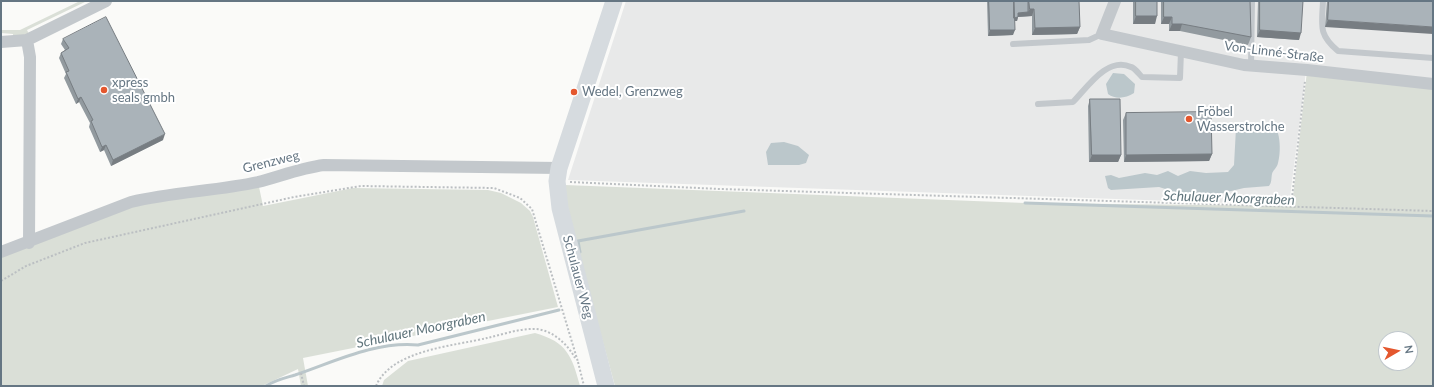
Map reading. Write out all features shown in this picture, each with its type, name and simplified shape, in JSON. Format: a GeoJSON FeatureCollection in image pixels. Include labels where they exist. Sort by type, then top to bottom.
{"type":"FeatureCollection","features":[{"type":"Feature","properties":{"kind":"street"},"geometry":{"type":"LineString","coordinates":[[1,42],[27,40],[106,1]]}},
{"type":"Feature","properties":{"kind":"street"},"geometry":{"type":"LineString","coordinates":[[558,174],[614,1]]}},
{"type":"Feature","properties":{"kind":"street"},"geometry":{"type":"LineString","coordinates":[[1102,34],[1114,1]]}},
{"type":"Feature","properties":{"kind":"street","name":"Von-Linné-Straße"},"geometry":{"type":"LineString","coordinates":[[1102,34],[1252,66],[1307,70],[1433,84]]}},
{"type":"Feature","properties":{"kind":"street"},"geometry":{"type":"LineString","coordinates":[[27,40],[30,57],[29,242]]}},
{"type":"Feature","properties":{"kind":"street","name":"Grenzweg"},"geometry":{"type":"LineString","coordinates":[[1,252],[131,202],[150,197],[258,182],[305,167],[324,164],[558,174]]}},
{"type":"Feature","properties":{"kind":"street","name":"Schulauer Weg"},"geometry":{"type":"LineString","coordinates":[[558,174],[560,208],[606,386]]}},
{"type":"Feature","properties":{"kind":"lane"},"geometry":{"type":"LineString","coordinates":[[1252,1],[1252,66]]}},
{"type":"Feature","properties":{"kind":"lane"},"geometry":{"type":"LineString","coordinates":[[1323,1],[1322,26],[1326,41],[1338,51],[1433,58]]}},
{"type":"Feature","properties":{"kind":"lane"},"geometry":{"type":"LineString","coordinates":[[1013,44],[1089,40],[1102,34]]}},
{"type":"Feature","properties":{"kind":"lane"},"geometry":{"type":"LineString","coordinates":[[1038,104],[1074,102],[1106,68],[1120,65],[1131,67],[1142,77],[1180,78],[1181,51]]}},
{"type":"Feature","properties":{"kind":"path"},"geometry":{"type":"LineString","coordinates":[[1290,207],[1307,70]]}},
{"type":"Feature","properties":{"kind":"path"},"geometry":{"type":"LineString","coordinates":[[558,174],[720,190],[1433,211]]}},
{"type":"Feature","properties":{"kind":"path"},"geometry":{"type":"LineString","coordinates":[[1,281],[26,266],[84,243],[294,197],[361,186],[494,188],[520,198],[532,209],[584,386]]}},
{"type":"Feature","properties":{"kind":"path"},"geometry":{"type":"LineString","coordinates":[[376,386],[379,379],[392,366],[418,353],[533,329],[552,334],[569,347],[578,362]]}},
{"type":"Feature","properties":{"kind":"path"},"geometry":{"type":"LineString","coordinates":[[301,373],[304,386]]}},
{"type":"Feature","properties":{"kind":"shaded area"},"geometry":{"type":"Polygon","coordinates":[[[80,1],[87,1],[27,30],[29,34],[13,38],[13,34],[1,33],[1,30],[20,30],[80,1]]]}},
{"type":"Feature","properties":{"kind":"shaded area"},"geometry":{"type":"Polygon","coordinates":[[[626,1],[1433,1],[1433,85],[1306,71],[1289,205],[568,180],[626,1]]]}},
{"type":"Feature","properties":{"kind":"shaded area"},"geometry":{"type":"Polygon","coordinates":[[[1307,71],[1433,84],[1433,386],[615,386],[576,244],[565,193],[565,185],[1025,203],[1292,206],[1307,71]]]}},
{"type":"Feature","properties":{"kind":"shaded area"},"geometry":{"type":"Polygon","coordinates":[[[1113,73],[1124,74],[1135,84],[1134,93],[1121,98],[1108,94],[1106,84],[1113,73]]]}},
{"type":"Feature","properties":{"kind":"shaded area"},"geometry":{"type":"Polygon","coordinates":[[[1248,123],[1273,123],[1278,132],[1280,143],[1279,159],[1269,186],[1244,188],[1210,196],[1188,196],[1159,187],[1111,190],[1108,188],[1105,176],[1111,175],[1119,178],[1145,173],[1157,175],[1168,171],[1178,176],[1190,171],[1206,173],[1228,172],[1234,165],[1236,128],[1248,123]]]}},
{"type":"Feature","properties":{"kind":"shaded area"},"geometry":{"type":"Polygon","coordinates":[[[784,142],[798,146],[809,155],[806,163],[799,165],[768,165],[766,152],[771,143],[784,142]]]}},
{"type":"Feature","properties":{"kind":"shaded area"},"geometry":{"type":"Polygon","coordinates":[[[258,182],[263,206],[353,188],[488,190],[501,193],[521,203],[530,211],[533,217],[558,307],[303,358],[308,386],[301,386],[298,369],[262,386],[1,386],[1,252],[131,202],[258,182]]]}},
{"type":"Feature","properties":{"kind":"shaded area"},"geometry":{"type":"Polygon","coordinates":[[[535,333],[554,341],[561,346],[571,358],[580,386],[382,386],[384,380],[408,361],[535,333]]]}},
{"type":"Feature","properties":{"kind":"building"},"geometry":{"type":"Polygon","coordinates":[[[989,1],[1014,1],[1015,30],[990,30],[989,1]]]}},
{"type":"Feature","properties":{"kind":"building"},"geometry":{"type":"Polygon","coordinates":[[[1014,1],[1028,1],[1028,12],[1018,13],[1018,17],[1014,18],[1014,1]]]}},
{"type":"Feature","properties":{"kind":"building"},"geometry":{"type":"Polygon","coordinates":[[[1029,1],[1079,1],[1080,27],[1035,28],[1034,9],[1030,9],[1029,1]]]}},
{"type":"Feature","properties":{"kind":"building"},"geometry":{"type":"Polygon","coordinates":[[[1136,1],[1157,1],[1157,16],[1136,16],[1136,1]]]}},
{"type":"Feature","properties":{"kind":"building"},"geometry":{"type":"Polygon","coordinates":[[[1164,1],[1250,1],[1251,37],[1182,24],[1172,24],[1172,17],[1164,17],[1164,1]]]}},
{"type":"Feature","properties":{"kind":"building"},"geometry":{"type":"Polygon","coordinates":[[[1260,1],[1303,1],[1301,33],[1260,30],[1260,1]]]}},
{"type":"Feature","properties":{"kind":"building"},"geometry":{"type":"Polygon","coordinates":[[[1329,1],[1433,1],[1433,27],[1328,20],[1329,1]]]}},
{"type":"Feature","properties":{"kind":"building","name":"xpress seals gmbh"},"geometry":{"type":"Polygon","coordinates":[[[106,17],[165,134],[113,160],[106,145],[102,147],[91,121],[93,120],[81,97],[78,99],[66,72],[69,71],[61,53],[69,48],[63,39],[106,17]]]}},
{"type":"Feature","properties":{"kind":"building"},"geometry":{"type":"Polygon","coordinates":[[[1090,99],[1120,99],[1121,155],[1092,155],[1090,99]]]}},
{"type":"Feature","properties":{"kind":"building"},"geometry":{"type":"Polygon","coordinates":[[[1211,112],[1212,154],[1126,155],[1126,113],[1211,112]]]}},
{"type":"Feature","properties":{"kind":"waterway","name":"Schulauer Moorgraben"},"geometry":{"type":"LineString","coordinates":[[1025,203],[1433,216]]}},
{"type":"Feature","properties":{"kind":"waterway","name":"Schulauer Moorgraben"},"geometry":{"type":"LineString","coordinates":[[580,252],[578,241],[744,211]]}},
{"type":"Feature","properties":{"kind":"waterway","name":"Schulauer Moorgraben"},"geometry":{"type":"LineString","coordinates":[[266,386],[280,379],[370,349],[386,346],[418,345],[559,310]]}},
{"type":"Feature","properties":{"kind":"place","name":"xpress seals gmbh"},"geometry":{"type":"Point","coordinates":[104,90]}},
{"type":"Feature","properties":{"kind":"place","name":"Wedel, Grenzweg"},"geometry":{"type":"Point","coordinates":[574,92]}},
{"type":"Feature","properties":{"kind":"place","name":"Fröbel Wasserstrolche"},"geometry":{"type":"Point","coordinates":[1189,119]}}]}
